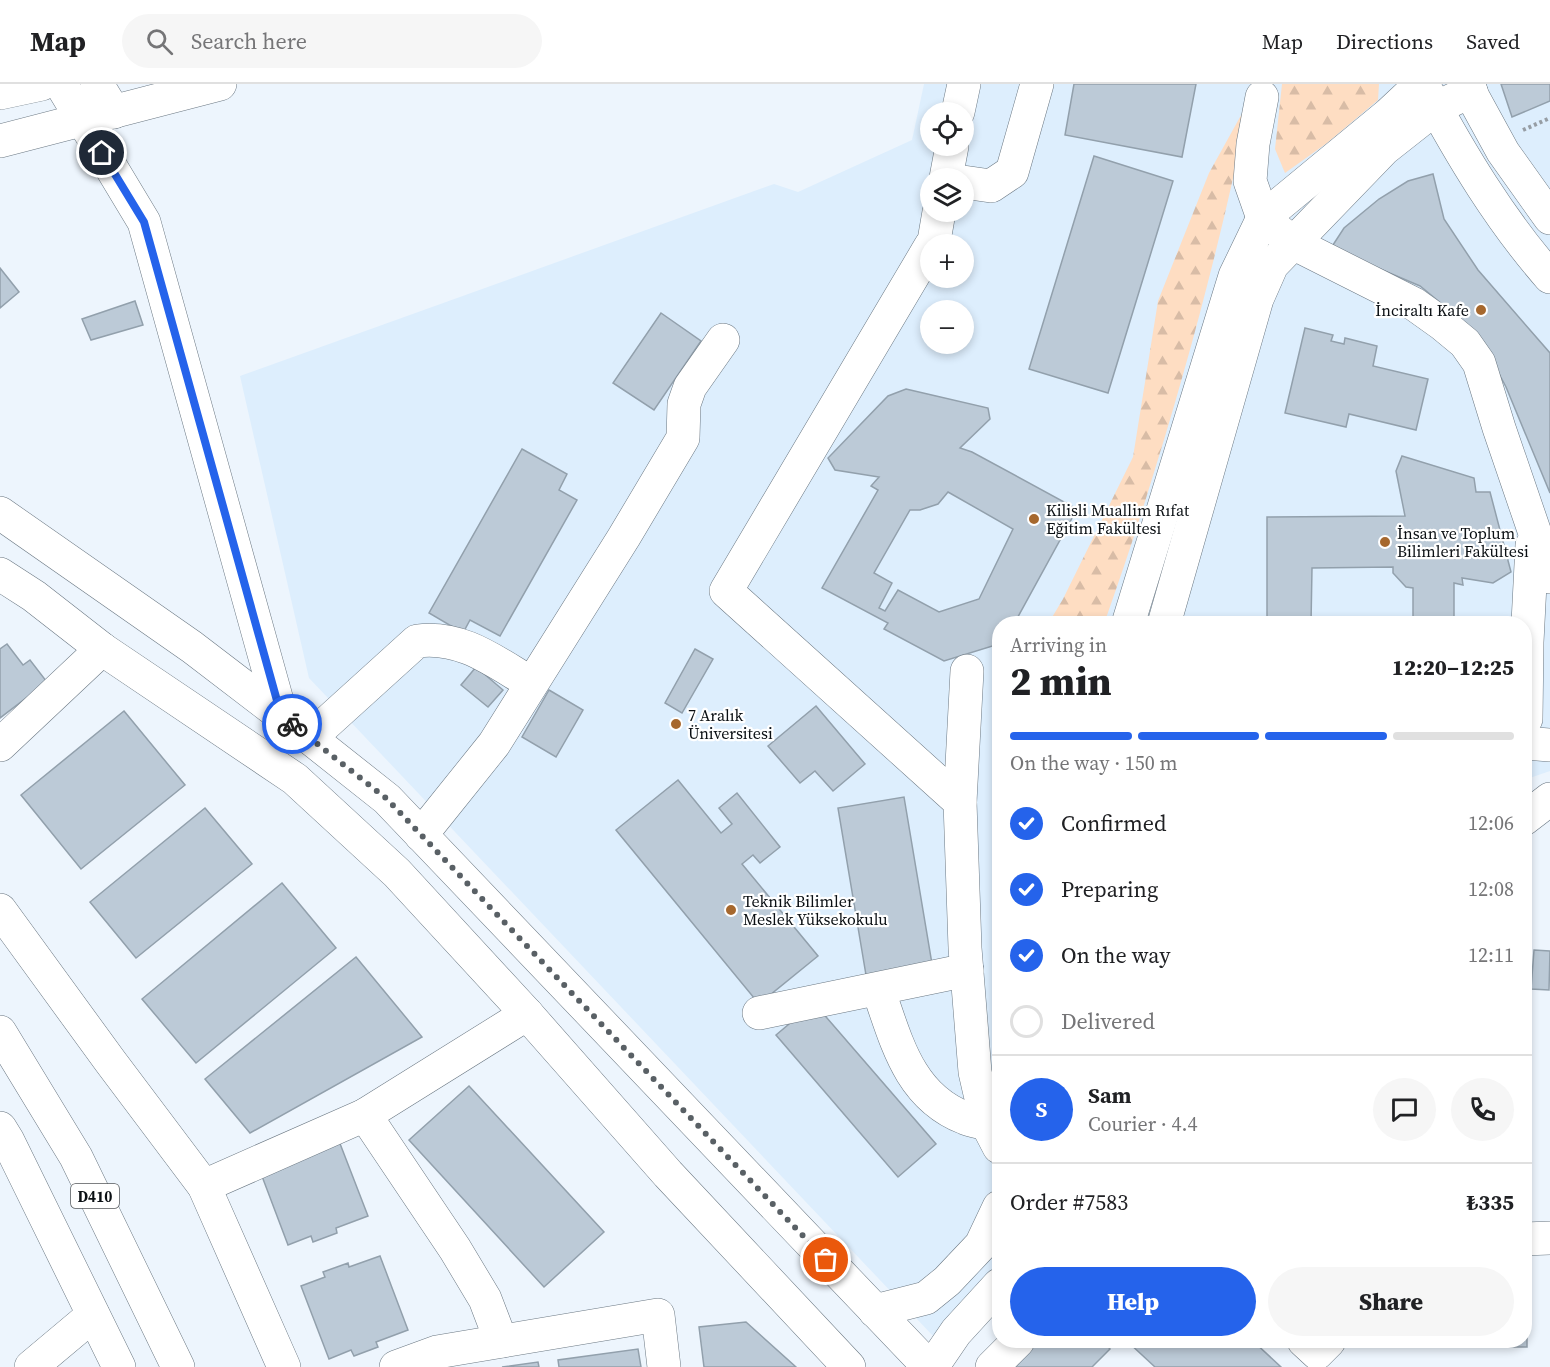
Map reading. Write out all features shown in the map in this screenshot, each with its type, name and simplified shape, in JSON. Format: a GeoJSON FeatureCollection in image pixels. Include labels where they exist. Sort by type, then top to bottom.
{"type":"FeatureCollection","features":[{"type":"Feature","properties":{"kind":"main road"},"geometry":{"type":"LineString","coordinates":[[0,93],[42,84]]}},
{"type":"Feature","properties":{"kind":"main road"},"geometry":{"type":"LineString","coordinates":[[61,84],[144,222],[281,715]]}},
{"type":"Feature","properties":{"kind":"main road"},"geometry":{"type":"LineString","coordinates":[[97,84],[114,112]]}},
{"type":"Feature","properties":{"kind":"main road"},"geometry":{"type":"LineString","coordinates":[[0,141],[220,84]]}},
{"type":"Feature","properties":{"kind":"main road"},"geometry":{"type":"LineString","coordinates":[[960,102],[964,84]]}},
{"type":"Feature","properties":{"kind":"main road"},"geometry":{"type":"LineString","coordinates":[[974,184],[992,186],[1012,172],[1036,84]]}},
{"type":"Feature","properties":{"kind":"main road"},"geometry":{"type":"LineString","coordinates":[[1130,616],[1235,276],[1263,218],[1389,114],[1427,92],[1469,88],[1503,152],[1550,218]]}},
{"type":"Feature","properties":{"kind":"main road"},"geometry":{"type":"LineString","coordinates":[[1166,616],[1257,299],[1272,265],[1384,149],[1427,92]]}},
{"type":"Feature","properties":{"kind":"main road"},"geometry":{"type":"LineString","coordinates":[[1427,92],[1490,199],[1513,232],[1550,277]]}},
{"type":"Feature","properties":{"kind":"main road"},"geometry":{"type":"LineString","coordinates":[[1262,97],[1253,144],[1250,182],[1263,218],[1293,243],[1414,304],[1465,343],[1479,363],[1550,577]]}},
{"type":"Feature","properties":{"kind":"main road"},"geometry":{"type":"LineString","coordinates":[[920,265],[726,591],[960,802]]}},
{"type":"Feature","properties":{"kind":"main road"},"geometry":{"type":"LineString","coordinates":[[421,835],[494,744],[624,537],[683,438],[683,413],[690,387],[723,340]]}},
{"type":"Feature","properties":{"kind":"main road"},"geometry":{"type":"LineString","coordinates":[[0,513],[192,647],[387,799],[930,1367],[956,1332],[992,1293]]}},
{"type":"Feature","properties":{"kind":"main road"},"geometry":{"type":"LineString","coordinates":[[1532,626],[1533,528]]}},
{"type":"Feature","properties":{"kind":"main road"},"geometry":{"type":"LineString","coordinates":[[0,574],[34,596],[102,650],[295,779],[397,873],[527,1014],[668,1174],[849,1367]]}},
{"type":"Feature","properties":{"kind":"main road"},"geometry":{"type":"LineString","coordinates":[[310,738],[417,641],[438,640],[455,643],[471,649],[531,683]]}},
{"type":"Feature","properties":{"kind":"main road"},"geometry":{"type":"LineString","coordinates":[[0,745],[102,650]]}},
{"type":"Feature","properties":{"kind":"main road"},"geometry":{"type":"LineString","coordinates":[[967,671],[960,802],[967,970],[975,1072],[992,1132]]}},
{"type":"Feature","properties":{"kind":"main road"},"geometry":{"type":"LineString","coordinates":[[1532,726],[1550,745]]}},
{"type":"Feature","properties":{"kind":"main road"},"geometry":{"type":"LineString","coordinates":[[1532,813],[1550,800]]}},
{"type":"Feature","properties":{"kind":"main road"},"geometry":{"type":"LineString","coordinates":[[0,910],[204,1186],[284,1367]]}},
{"type":"Feature","properties":{"kind":"main road"},"geometry":{"type":"LineString","coordinates":[[759,1013],[967,970]]}},
{"type":"Feature","properties":{"kind":"main road"},"geometry":{"type":"LineString","coordinates":[[878,988],[906,1064],[924,1090],[950,1111],[992,1135]]}},
{"type":"Feature","properties":{"kind":"main road"},"geometry":{"type":"LineString","coordinates":[[204,1186],[365,1115],[527,1014]]}},
{"type":"Feature","properties":{"kind":"main road","name":"D410"},"geometry":{"type":"LineString","coordinates":[[0,1032],[76,1157],[178,1367]]}},
{"type":"Feature","properties":{"kind":"main road"},"geometry":{"type":"LineString","coordinates":[[365,1115],[455,1249],[485,1299],[501,1341]]}},
{"type":"Feature","properties":{"kind":"main road"},"geometry":{"type":"LineString","coordinates":[[0,1128],[119,1367]]}},
{"type":"Feature","properties":{"kind":"main road"},"geometry":{"type":"LineString","coordinates":[[875,1311],[926,1298],[947,1281],[981,1245],[992,1222]]}},
{"type":"Feature","properties":{"kind":"main road"},"geometry":{"type":"LineString","coordinates":[[1532,1239],[1550,1238]]}},
{"type":"Feature","properties":{"kind":"main road"},"geometry":{"type":"LineString","coordinates":[[31,1367],[93,1315]]}},
{"type":"Feature","properties":{"kind":"main road"},"geometry":{"type":"LineString","coordinates":[[396,1367],[437,1360],[501,1341],[658,1315],[664,1367]]}},
{"type":"Feature","properties":{"kind":"main road"},"geometry":{"type":"LineString","coordinates":[[992,1367],[1011,1348]]}},
{"type":"Feature","properties":{"kind":"shaded area","name":"7 Aralık Üniversitesi"},"geometry":{"type":"Polygon","coordinates":[[[924,84],[1550,84],[1550,771],[1532,777],[1532,616],[992,616],[992,1315],[952,1356],[309,678],[240,376],[774,184],[798,192],[912,140],[920,103],[920,156],[974,156],[974,102],[920,102],[924,84]]]}},
{"type":"Feature","properties":{"kind":"green space"},"geometry":{"type":"Polygon","coordinates":[[[1282,84],[1379,84],[1378,100],[1327,143],[1285,173],[1275,149],[1282,84]]]}},
{"type":"Feature","properties":{"kind":"green space"},"geometry":{"type":"Polygon","coordinates":[[[1250,99],[1216,249],[1190,348],[1142,511],[1107,616],[1053,616],[1133,457],[1158,301],[1209,173],[1250,99]]]}},
{"type":"Feature","properties":{"kind":"building"},"geometry":{"type":"Polygon","coordinates":[[[1074,84],[1196,84],[1182,157],[1065,135],[1074,84]]]}},
{"type":"Feature","properties":{"kind":"building"},"geometry":{"type":"Polygon","coordinates":[[[1501,84],[1550,84],[1550,101],[1512,117],[1501,84]]]}},
{"type":"Feature","properties":{"kind":"building"},"geometry":{"type":"Polygon","coordinates":[[[1094,156],[1173,181],[1108,393],[1029,369],[1094,156]]]}},
{"type":"Feature","properties":{"kind":"building","name":"İnciraltı Kafe"},"geometry":{"type":"Polygon","coordinates":[[[1433,174],[1444,219],[1478,270],[1550,353],[1550,493],[1506,387],[1478,334],[1420,286],[1331,248],[1344,228],[1379,199],[1408,181],[1433,174]]]}},
{"type":"Feature","properties":{"kind":"building"},"geometry":{"type":"Polygon","coordinates":[[[0,268],[19,292],[0,308],[0,268]]]}},
{"type":"Feature","properties":{"kind":"building"},"geometry":{"type":"Polygon","coordinates":[[[135,301],[143,325],[91,340],[82,319],[135,301]]]}},
{"type":"Feature","properties":{"kind":"building"},"geometry":{"type":"Polygon","coordinates":[[[661,313],[701,341],[654,410],[613,383],[661,313]]]}},
{"type":"Feature","properties":{"kind":"building"},"geometry":{"type":"Polygon","coordinates":[[[1305,328],[1333,335],[1331,341],[1344,344],[1345,338],[1377,346],[1373,366],[1428,379],[1416,430],[1349,414],[1346,427],[1285,413],[1305,328]]]}},
{"type":"Feature","properties":{"kind":"building","name":"Kilisli Muallim Rıfat Eğitim Fakültesi"},"geometry":{"type":"Polygon","coordinates":[[[906,389],[988,408],[990,419],[960,448],[972,452],[1077,509],[1018,616],[992,616],[992,646],[944,661],[884,629],[888,623],[822,588],[878,490],[871,486],[879,477],[835,470],[828,458],[888,396],[906,389]],[[948,492],[938,504],[920,510],[910,510],[874,573],[892,583],[879,608],[885,611],[898,590],[939,612],[979,599],[1013,529],[948,492]]]}},
{"type":"Feature","properties":{"kind":"building"},"geometry":{"type":"Polygon","coordinates":[[[522,449],[567,474],[559,490],[577,500],[500,636],[470,620],[463,633],[429,613],[522,449]]]}},
{"type":"Feature","properties":{"kind":"building","name":"İnsan ve Toplum Bilimleri Fakültesi"},"geometry":{"type":"Polygon","coordinates":[[[1402,456],[1474,478],[1476,492],[1490,492],[1511,572],[1493,583],[1462,578],[1463,585],[1454,583],[1454,616],[1413,616],[1413,588],[1406,587],[1393,573],[1393,567],[1312,568],[1311,616],[1267,616],[1267,517],[1405,516],[1396,471],[1402,456]]]}},
{"type":"Feature","properties":{"kind":"building"},"geometry":{"type":"Polygon","coordinates":[[[7,644],[23,665],[30,660],[47,682],[0,718],[0,649],[7,644]]]}},
{"type":"Feature","properties":{"kind":"building"},"geometry":{"type":"Polygon","coordinates":[[[695,649],[713,659],[682,713],[665,703],[695,649]]]}},
{"type":"Feature","properties":{"kind":"building"},"geometry":{"type":"Polygon","coordinates":[[[476,667],[503,690],[488,707],[461,685],[476,667]]]}},
{"type":"Feature","properties":{"kind":"building"},"geometry":{"type":"Polygon","coordinates":[[[549,690],[583,710],[556,757],[522,737],[549,690]]]}},
{"type":"Feature","properties":{"kind":"building"},"geometry":{"type":"Polygon","coordinates":[[[816,706],[865,764],[833,791],[815,771],[800,783],[768,746],[816,706]]]}},
{"type":"Feature","properties":{"kind":"building"},"geometry":{"type":"Polygon","coordinates":[[[124,711],[185,785],[81,869],[21,795],[124,711]]]}},
{"type":"Feature","properties":{"kind":"building","name":"Teknik Bilimler Meslek Yüksekokulu"},"geometry":{"type":"Polygon","coordinates":[[[678,780],[721,833],[732,824],[719,808],[737,793],[780,847],[760,863],[753,855],[742,864],[818,956],[759,1004],[616,830],[678,780]]]}},
{"type":"Feature","properties":{"kind":"building"},"geometry":{"type":"Polygon","coordinates":[[[904,797],[933,970],[867,981],[838,808],[904,797]]]}},
{"type":"Feature","properties":{"kind":"building"},"geometry":{"type":"Polygon","coordinates":[[[205,808],[252,864],[136,958],[90,902],[205,808]]]}},
{"type":"Feature","properties":{"kind":"building"},"geometry":{"type":"Polygon","coordinates":[[[282,883],[336,948],[196,1063],[142,999],[282,883]]]}},
{"type":"Feature","properties":{"kind":"building"},"geometry":{"type":"Polygon","coordinates":[[[1534,950],[1550,951],[1549,990],[1532,989],[1534,950]]]}},
{"type":"Feature","properties":{"kind":"building"},"geometry":{"type":"Polygon","coordinates":[[[356,957],[422,1037],[250,1133],[205,1079],[356,957]]]}},
{"type":"Feature","properties":{"kind":"building"},"geometry":{"type":"Polygon","coordinates":[[[814,1003],[936,1144],[898,1177],[776,1035],[814,1003]]]}},
{"type":"Feature","properties":{"kind":"building"},"geometry":{"type":"Polygon","coordinates":[[[469,1086],[604,1232],[544,1287],[409,1140],[469,1086]]]}},
{"type":"Feature","properties":{"kind":"building"},"geometry":{"type":"Polygon","coordinates":[[[339,1141],[368,1216],[336,1228],[337,1233],[313,1242],[311,1236],[288,1245],[260,1171],[339,1141]]]}},
{"type":"Feature","properties":{"kind":"building"},"geometry":{"type":"Polygon","coordinates":[[[380,1256],[408,1330],[376,1342],[378,1347],[354,1356],[351,1350],[329,1359],[301,1286],[325,1277],[323,1272],[348,1263],[349,1267],[380,1256]]]}},
{"type":"Feature","properties":{"kind":"building"},"geometry":{"type":"Polygon","coordinates":[[[746,1322],[796,1367],[704,1367],[699,1327],[746,1322]]]}},
{"type":"Feature","properties":{"kind":"building"},"geometry":{"type":"Polygon","coordinates":[[[1032,1348],[1110,1349],[1092,1367],[1013,1367],[1032,1348]]]}},
{"type":"Feature","properties":{"kind":"building"},"geometry":{"type":"Polygon","coordinates":[[[1134,1348],[1261,1348],[1281,1367],[1155,1367],[1134,1348]]]}},
{"type":"Feature","properties":{"kind":"building"},"geometry":{"type":"Polygon","coordinates":[[[638,1349],[641,1367],[559,1367],[558,1360],[638,1349]]]}},
{"type":"Feature","properties":{"kind":"building"},"geometry":{"type":"Polygon","coordinates":[[[538,1362],[539,1367],[502,1367],[538,1362]]]}},
{"type":"Feature","properties":{"kind":"way so far"},"geometry":{"type":"LineString","coordinates":[[292,724],[387,799],[826,1260]]}},
{"type":"Feature","properties":{"kind":"place","name":"İnciraltı Kafe"},"geometry":{"type":"Point","coordinates":[1481,310]}},
{"type":"Feature","properties":{"kind":"place","name":"Kilisli Muallim Rıfat Eğitim Fakültesi"},"geometry":{"type":"Point","coordinates":[1034,519]}},
{"type":"Feature","properties":{"kind":"place","name":"İnsan ve Toplum Bilimleri Fakültesi"},"geometry":{"type":"Point","coordinates":[1385,542]}},
{"type":"Feature","properties":{"kind":"place","name":"7 Aralık Üniversitesi"},"geometry":{"type":"Point","coordinates":[676,724]}},
{"type":"Feature","properties":{"kind":"place","name":"Teknik Bilimler Meslek Yüksekokulu"},"geometry":{"type":"Point","coordinates":[731,910]}},
{"type":"Feature","properties":{"kind":"route"},"geometry":{"type":"LineString","coordinates":[[102,153],[144,222],[281,715],[292,724]]}}]}
